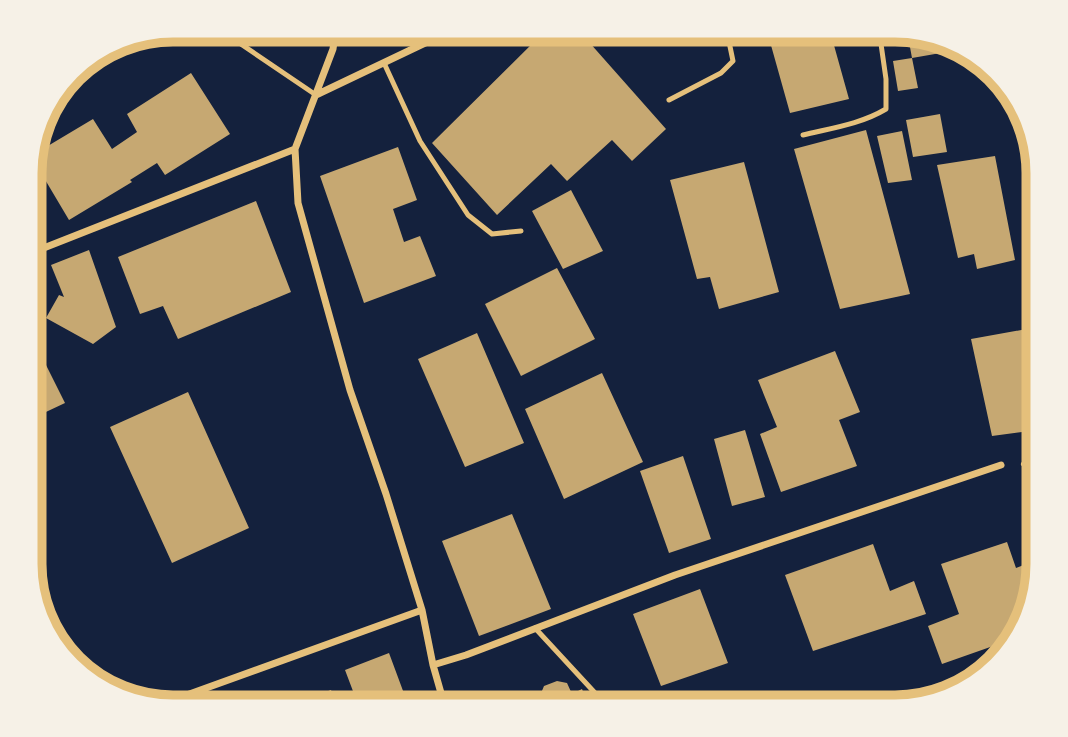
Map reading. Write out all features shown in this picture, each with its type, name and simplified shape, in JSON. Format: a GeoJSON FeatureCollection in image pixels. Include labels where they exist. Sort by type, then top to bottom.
{"type":"FeatureCollection","features":[{"type":"Feature","properties":{"kind":"street"},"geometry":{"type":"LineString","coordinates":[[334,42],[295,149],[298,203],[350,390],[422,610],[442,695]]}},
{"type":"Feature","properties":{"kind":"street"},"geometry":{"type":"LineString","coordinates":[[316,95],[427,42]]}},
{"type":"Feature","properties":{"kind":"street"},"geometry":{"type":"LineString","coordinates":[[42,249],[295,149]]}},
{"type":"Feature","properties":{"kind":"street"},"geometry":{"type":"LineString","coordinates":[[433,665],[466,655],[675,575],[1001,465]]}},
{"type":"Feature","properties":{"kind":"street"},"geometry":{"type":"LineString","coordinates":[[187,695],[422,610]]}},
{"type":"Feature","properties":{"kind":"lane"},"geometry":{"type":"LineString","coordinates":[[238,42],[316,95]]}},
{"type":"Feature","properties":{"kind":"lane"},"geometry":{"type":"LineString","coordinates":[[669,100],[721,73],[733,61],[729,42]]}},
{"type":"Feature","properties":{"kind":"lane"},"geometry":{"type":"LineString","coordinates":[[803,135],[858,122],[875,116],[886,108],[886,79],[881,42]]}},
{"type":"Feature","properties":{"kind":"lane"},"geometry":{"type":"LineString","coordinates":[[384,63],[420,141],[468,215],[492,234],[521,231]]}},
{"type":"Feature","properties":{"kind":"lane"},"geometry":{"type":"LineString","coordinates":[[535,628],[597,695]]}},
{"type":"Feature","properties":{"kind":"building"},"geometry":{"type":"Polygon","coordinates":[[[534,42],[589,42],[666,129],[632,161],[612,140],[567,181],[551,164],[497,215],[432,143],[534,42]]]}},
{"type":"Feature","properties":{"kind":"building"},"geometry":{"type":"Polygon","coordinates":[[[770,42],[833,42],[849,99],[790,113],[770,42]]]}},
{"type":"Feature","properties":{"kind":"building"},"geometry":{"type":"Polygon","coordinates":[[[909,43],[945,52],[912,58],[909,43]]]}},
{"type":"Feature","properties":{"kind":"building"},"geometry":{"type":"Polygon","coordinates":[[[912,58],[918,88],[898,91],[893,61],[912,58]]]}},
{"type":"Feature","properties":{"kind":"building"},"geometry":{"type":"Polygon","coordinates":[[[191,73],[230,134],[165,175],[157,163],[130,180],[132,182],[69,220],[42,175],[44,148],[93,119],[112,149],[137,132],[127,114],[191,73]]]}},
{"type":"Feature","properties":{"kind":"building"},"geometry":{"type":"Polygon","coordinates":[[[940,114],[947,152],[913,157],[906,120],[940,114]]]}},
{"type":"Feature","properties":{"kind":"building"},"geometry":{"type":"Polygon","coordinates":[[[866,130],[910,294],[840,309],[794,149],[866,130]]]}},
{"type":"Feature","properties":{"kind":"building"},"geometry":{"type":"Polygon","coordinates":[[[902,131],[912,180],[888,183],[877,136],[902,131]]]}},
{"type":"Feature","properties":{"kind":"building"},"geometry":{"type":"Polygon","coordinates":[[[398,147],[417,200],[393,209],[404,242],[420,236],[436,276],[364,303],[320,176],[398,147]]]}},
{"type":"Feature","properties":{"kind":"building"},"geometry":{"type":"Polygon","coordinates":[[[995,156],[1015,260],[977,269],[974,254],[958,258],[937,165],[995,156]]]}},
{"type":"Feature","properties":{"kind":"building"},"geometry":{"type":"Polygon","coordinates":[[[744,162],[779,292],[719,309],[710,277],[697,279],[670,180],[744,162]]]}},
{"type":"Feature","properties":{"kind":"building"},"geometry":{"type":"Polygon","coordinates":[[[571,190],[603,251],[563,269],[532,211],[571,190]]]}},
{"type":"Feature","properties":{"kind":"building"},"geometry":{"type":"Polygon","coordinates":[[[256,201],[291,292],[178,339],[163,306],[140,314],[118,257],[256,201]]]}},
{"type":"Feature","properties":{"kind":"building"},"geometry":{"type":"Polygon","coordinates":[[[89,250],[116,327],[93,344],[46,318],[59,295],[64,297],[51,265],[89,250]]]}},
{"type":"Feature","properties":{"kind":"building"},"geometry":{"type":"Polygon","coordinates":[[[557,268],[595,339],[521,376],[485,304],[557,268]]]}},
{"type":"Feature","properties":{"kind":"building"},"geometry":{"type":"Polygon","coordinates":[[[1026,329],[1026,432],[992,436],[971,339],[1026,329]]]}},
{"type":"Feature","properties":{"kind":"building"},"geometry":{"type":"Polygon","coordinates":[[[477,333],[524,443],[465,467],[418,359],[477,333]]]}},
{"type":"Feature","properties":{"kind":"building"},"geometry":{"type":"Polygon","coordinates":[[[835,351],[860,412],[839,420],[857,466],[781,492],[760,434],[777,427],[758,380],[835,351]]]}},
{"type":"Feature","properties":{"kind":"building"},"geometry":{"type":"Polygon","coordinates":[[[45,363],[65,403],[42,414],[42,365],[45,363]]]}},
{"type":"Feature","properties":{"kind":"building"},"geometry":{"type":"Polygon","coordinates":[[[602,373],[643,462],[564,499],[525,409],[602,373]]]}},
{"type":"Feature","properties":{"kind":"building"},"geometry":{"type":"Polygon","coordinates":[[[188,392],[249,528],[172,563],[110,427],[188,392]]]}},
{"type":"Feature","properties":{"kind":"building"},"geometry":{"type":"Polygon","coordinates":[[[745,430],[765,497],[732,506],[714,439],[745,430]]]}},
{"type":"Feature","properties":{"kind":"building"},"geometry":{"type":"Polygon","coordinates":[[[683,456],[711,539],[669,553],[640,471],[683,456]]]}},
{"type":"Feature","properties":{"kind":"building"},"geometry":{"type":"Polygon","coordinates":[[[512,514],[551,609],[479,636],[442,541],[512,514]]]}},
{"type":"Feature","properties":{"kind":"building"},"geometry":{"type":"Polygon","coordinates":[[[1007,542],[1016,568],[1026,564],[1022,598],[1009,630],[999,644],[942,664],[928,626],[959,614],[941,564],[1007,542]]]}},
{"type":"Feature","properties":{"kind":"building"},"geometry":{"type":"Polygon","coordinates":[[[873,544],[890,591],[914,581],[926,614],[813,651],[785,575],[873,544]]]}},
{"type":"Feature","properties":{"kind":"building"},"geometry":{"type":"Polygon","coordinates":[[[700,589],[728,663],[661,686],[633,614],[700,589]]]}},
{"type":"Feature","properties":{"kind":"building"},"geometry":{"type":"Polygon","coordinates":[[[389,653],[405,695],[354,695],[345,670],[389,653]]]}},
{"type":"Feature","properties":{"kind":"building"},"geometry":{"type":"Polygon","coordinates":[[[557,681],[567,683],[572,694],[582,689],[584,695],[540,695],[544,686],[557,681]]]}},
{"type":"Feature","properties":{"kind":"building"},"geometry":{"type":"Polygon","coordinates":[[[331,690],[333,695],[317,695],[331,690]]]}}]}
